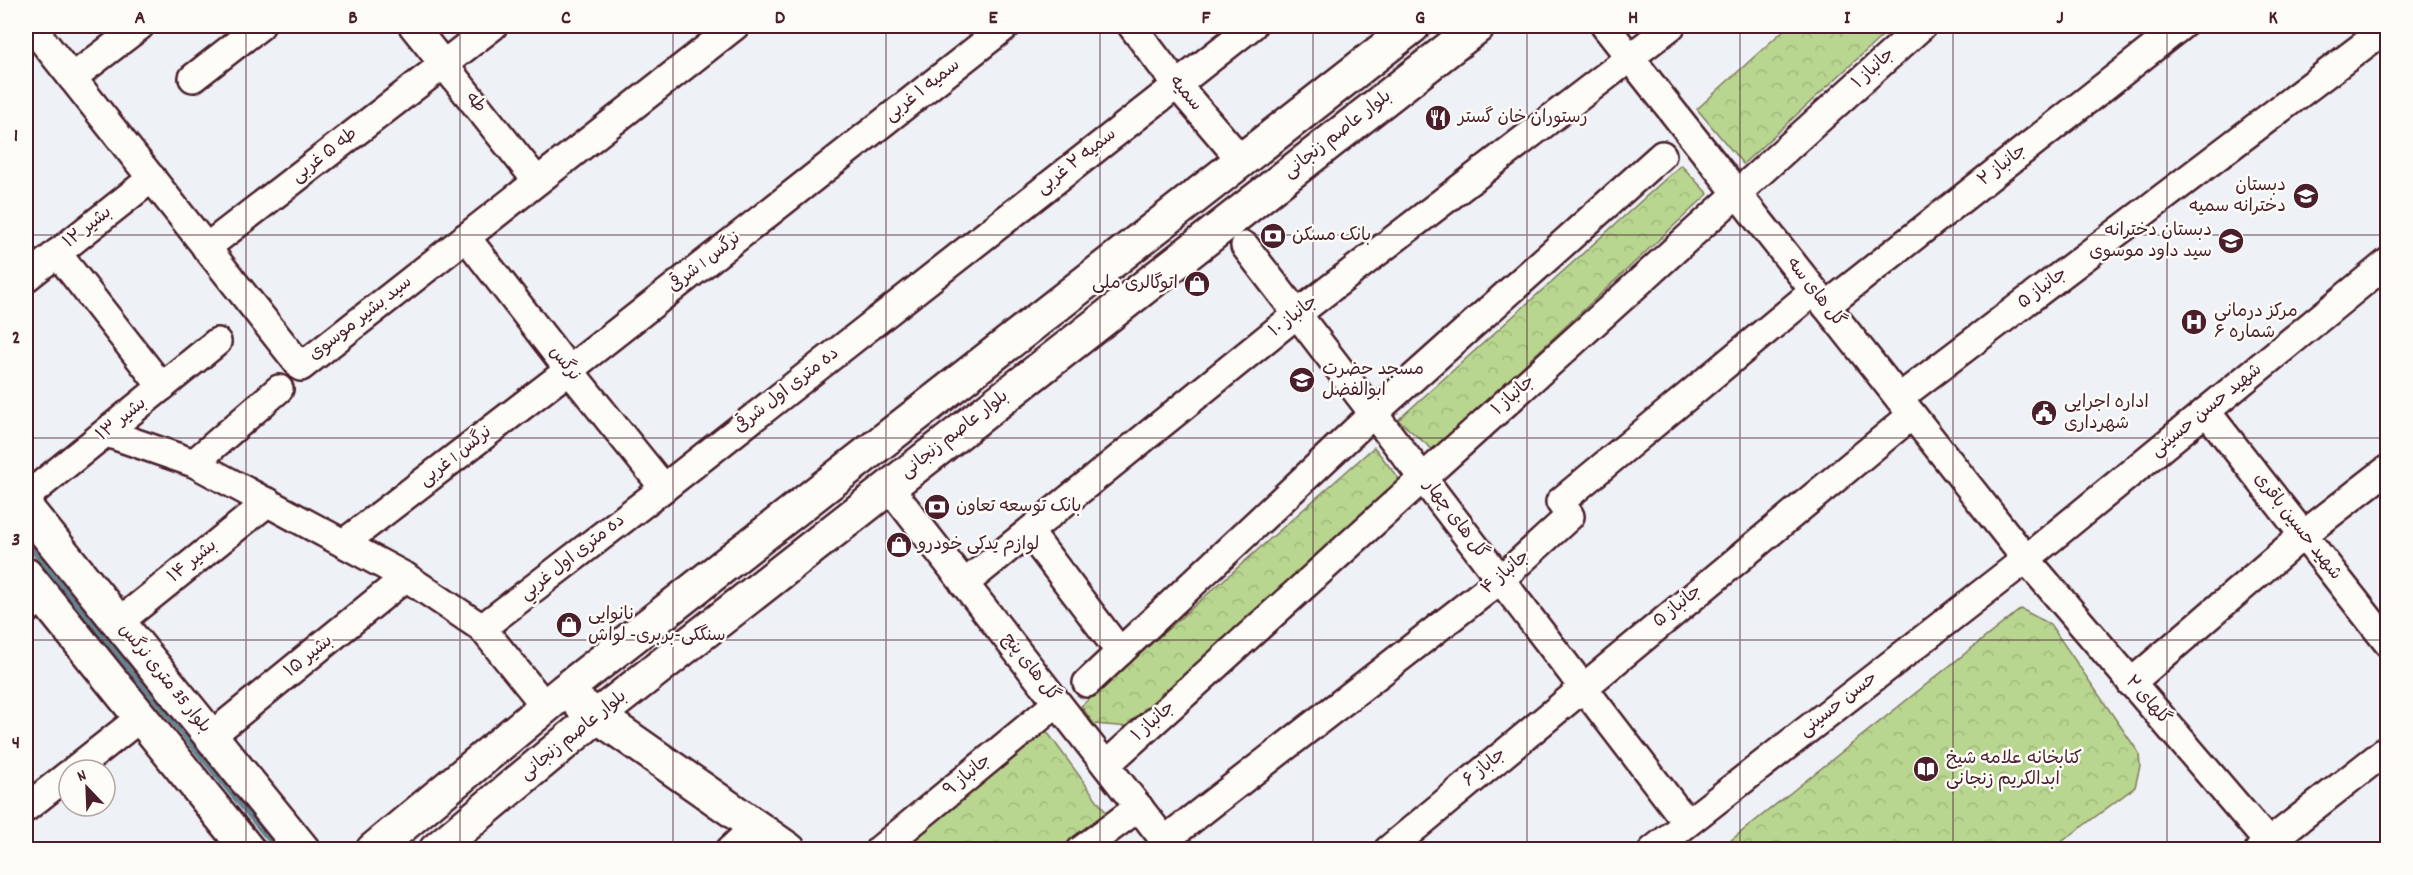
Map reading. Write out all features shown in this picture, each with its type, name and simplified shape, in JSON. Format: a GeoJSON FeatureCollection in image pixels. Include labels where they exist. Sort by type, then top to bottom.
{"type":"FeatureCollection","features":[{"type":"Feature","properties":{"kind":"main road"},"geometry":{"type":"LineString","coordinates":[[373,849],[555,699],[1413,26]]}},
{"type":"Feature","properties":{"kind":"main road","name":"بلوار عاصم زنجانی"},"geometry":{"type":"LineString","coordinates":[[436,849],[597,716],[1478,26]]}},
{"type":"Feature","properties":{"kind":"main road","name":"بلوار 35 متری نرگس"},"geometry":{"type":"LineString","coordinates":[[26,508],[303,849]]}},
{"type":"Feature","properties":{"kind":"main road"},"geometry":{"type":"LineString","coordinates":[[31,594],[141,717],[239,846]]}},
{"type":"Feature","properties":{"kind":"main road"},"geometry":{"type":"LineString","coordinates":[[555,699],[597,716],[789,849]]}},
{"type":"Feature","properties":{"kind":"street"},"geometry":{"type":"LineString","coordinates":[[72,78],[140,26]]}},
{"type":"Feature","properties":{"kind":"street"},"geometry":{"type":"LineString","coordinates":[[193,78],[260,26]]}},
{"type":"Feature","properties":{"kind":"street","name":"طه"},"geometry":{"type":"LineString","coordinates":[[413,26],[537,181]]}},
{"type":"Feature","properties":{"kind":"street","name":"طه ۵ غربی"},"geometry":{"type":"LineString","coordinates":[[206,248],[493,26]]}},
{"type":"Feature","properties":{"kind":"street","name":"سید بشیر موسوی"},"geometry":{"type":"LineString","coordinates":[[34,41],[72,78],[301,367],[735,26]]}},
{"type":"Feature","properties":{"kind":"street","name":"سمیه ۱ غربی"},"geometry":{"type":"LineString","coordinates":[[841,156],[1006,26]]}},
{"type":"Feature","properties":{"kind":"street","name":"سمیه"},"geometry":{"type":"LineString","coordinates":[[1132,26],[1176,84],[1241,160]]}},
{"type":"Feature","properties":{"kind":"street","name":"سمیه ۲ غربی"},"geometry":{"type":"LineString","coordinates":[[911,293],[1252,26]]}},
{"type":"Feature","properties":{"kind":"street","name":"گل های سه"},"geometry":{"type":"LineString","coordinates":[[1605,26],[2026,560]]}},
{"type":"Feature","properties":{"kind":"street","name":"جانباز ۱۰"},"geometry":{"type":"LineString","coordinates":[[964,584],[1297,314],[1671,26]]}},
{"type":"Feature","properties":{"kind":"street","name":"جانباز ۱"},"geometry":{"type":"LineString","coordinates":[[1106,765],[1922,26]]}},
{"type":"Feature","properties":{"kind":"street","name":"جانباز ۲"},"geometry":{"type":"LineString","coordinates":[[1820,298],[2181,26]]}},
{"type":"Feature","properties":{"kind":"street","name":"جانباز ۵"},"geometry":{"type":"LineString","coordinates":[[1583,686],[1905,406],[2388,27]]}},
{"type":"Feature","properties":{"kind":"street"},"geometry":{"type":"LineString","coordinates":[[1087,683],[1374,413],[1662,154]]}},
{"type":"Feature","properties":{"kind":"street","name":"نرگس 1 شرقی"},"geometry":{"type":"LineString","coordinates":[[569,370],[841,156]]}},
{"type":"Feature","properties":{"kind":"street","name":"بشیر ۱۲"},"geometry":{"type":"LineString","coordinates":[[26,278],[152,178]]}},
{"type":"Feature","properties":{"kind":"street","name":"نرگس"},"geometry":{"type":"LineString","coordinates":[[466,237],[664,488]]}},
{"type":"Feature","properties":{"kind":"street","name":"گل های چهار"},"geometry":{"type":"LineString","coordinates":[[1245,246],[1688,822]]}},
{"type":"Feature","properties":{"kind":"street"},"geometry":{"type":"LineString","coordinates":[[57,253],[162,387]]}},
{"type":"Feature","properties":{"kind":"street","name":"شهید حسن حسینی"},"geometry":{"type":"LineString","coordinates":[[2026,560],[2388,262]]}},
{"type":"Feature","properties":{"kind":"street","name":"ده متری اول شرقی"},"geometry":{"type":"LineString","coordinates":[[664,488],[911,293]]}},
{"type":"Feature","properties":{"kind":"street","name":"جانباز ۴"},"geometry":{"type":"LineString","coordinates":[[1168,845],[1501,579],[1570,516],[1560,502],[1820,298]]}},
{"type":"Feature","properties":{"kind":"street","name":"بشیر ۱۳"},"geometry":{"type":"LineString","coordinates":[[26,497],[217,342]]}},
{"type":"Feature","properties":{"kind":"street","name":"نرگس 1 غربی"},"geometry":{"type":"LineString","coordinates":[[344,543],[569,370]]}},
{"type":"Feature","properties":{"kind":"street"},"geometry":{"type":"LineString","coordinates":[[194,463],[279,389]]}},
{"type":"Feature","properties":{"kind":"street","name":"شهید حسین باقری"},"geometry":{"type":"LineString","coordinates":[[2206,411],[2388,643]]}},
{"type":"Feature","properties":{"kind":"street"},"geometry":{"type":"LineString","coordinates":[[107,433],[194,463],[406,577],[483,628],[555,699]]}},
{"type":"Feature","properties":{"kind":"street"},"geometry":{"type":"LineString","coordinates":[[2131,683],[2303,535],[2388,469]]}},
{"type":"Feature","properties":{"kind":"street","name":"گل های پنج"},"geometry":{"type":"LineString","coordinates":[[889,487],[1168,845]]}},
{"type":"Feature","properties":{"kind":"street","name":"ده متری اول غربي"},"geometry":{"type":"LineString","coordinates":[[483,628],[664,488]]}},
{"type":"Feature","properties":{"kind":"street","name":"بشیر ۱۴"},"geometry":{"type":"LineString","coordinates":[[118,622],[268,502]]}},
{"type":"Feature","properties":{"kind":"street"},"geometry":{"type":"LineString","coordinates":[[1029,532],[1120,652]]}},
{"type":"Feature","properties":{"kind":"street","name":"گلهای ۲"},"geometry":{"type":"LineString","coordinates":[[2026,560],[2131,683],[2263,846]]}},
{"type":"Feature","properties":{"kind":"street","name":"حسن حسینی"},"geometry":{"type":"LineString","coordinates":[[1653,849],[2026,560]]}},
{"type":"Feature","properties":{"kind":"street","name":"بشیر ۱۵"},"geometry":{"type":"LineString","coordinates":[[211,736],[406,577]]}},
{"type":"Feature","properties":{"kind":"street","name":"جاباز ۶"},"geometry":{"type":"LineString","coordinates":[[1388,849],[1583,686]]}},
{"type":"Feature","properties":{"kind":"street","name":"جانباز ۹"},"geometry":{"type":"LineString","coordinates":[[879,849],[1057,703]]}},
{"type":"Feature","properties":{"kind":"street"},"geometry":{"type":"LineString","coordinates":[[89,758],[141,717]]}},
{"type":"Feature","properties":{"kind":"street"},"geometry":{"type":"LineString","coordinates":[[2263,846],[2388,748]]}},
{"type":"Feature","properties":{"kind":"street"},"geometry":{"type":"LineString","coordinates":[[26,808],[57,783]]}},
{"type":"Feature","properties":{"kind":"street"},"geometry":{"type":"LineString","coordinates":[[1081,849],[1139,807]]}},
{"type":"Feature","properties":{"kind":"street"},"geometry":{"type":"LineString","coordinates":[[730,849],[756,826]]}},
{"type":"Feature","properties":{"kind":"green space"},"geometry":{"type":"Polygon","coordinates":[[[1788,26],[1893,26],[1743,164],[1697,109],[1788,26]]]}},
{"type":"Feature","properties":{"kind":"green space"},"geometry":{"type":"Polygon","coordinates":[[[1681,165],[1708,194],[1433,450],[1398,420],[1681,165]]]}},
{"type":"Feature","properties":{"kind":"green space"},"geometry":{"type":"Polygon","coordinates":[[[1374,447],[1402,483],[1130,727],[1094,724],[1081,706],[1374,447]]]}},
{"type":"Feature","properties":{"kind":"green space"},"geometry":{"type":"Polygon","coordinates":[[[2021,609],[2050,624],[2139,753],[2140,766],[2135,787],[2052,849],[1720,849],[2021,609]]]}},
{"type":"Feature","properties":{"kind":"green space"},"geometry":{"type":"Polygon","coordinates":[[[1045,729],[1108,815],[1063,849],[893,850],[1045,729]]]}},
{"type":"Feature","properties":{"kind":"waterway"},"geometry":{"type":"LineString","coordinates":[[26,542],[278,850]]}},
{"type":"Feature","properties":{"kind":"place","name":"رستوران خان گستر"},"geometry":{"type":"Point","coordinates":[1438,118]}},
{"type":"Feature","properties":{"kind":"place","name":"دبستان دخترانه سمیه"},"geometry":{"type":"Point","coordinates":[2306,196]}},
{"type":"Feature","properties":{"kind":"place","name":"بانک مسکن"},"geometry":{"type":"Point","coordinates":[1273,236]}},
{"type":"Feature","properties":{"kind":"place","name":"دبستان دخترانه سید داود موسوی"},"geometry":{"type":"Point","coordinates":[2231,241]}},
{"type":"Feature","properties":{"kind":"place","name":"اتوگالری ملی"},"geometry":{"type":"Point","coordinates":[1197,284]}},
{"type":"Feature","properties":{"kind":"place","name":"مرکز درمانی شماره ۶"},"geometry":{"type":"Point","coordinates":[2194,322]}},
{"type":"Feature","properties":{"kind":"place","name":"مسجد حضرت ابوالفضل"},"geometry":{"type":"Point","coordinates":[1302,380]}},
{"type":"Feature","properties":{"kind":"place","name":"اداره اجرایی شهرداری"},"geometry":{"type":"Point","coordinates":[2044,413]}},
{"type":"Feature","properties":{"kind":"place","name":"بانک توسعه تعاون"},"geometry":{"type":"Point","coordinates":[937,507]}},
{"type":"Feature","properties":{"kind":"place","name":"لوازم یدکی خودرو"},"geometry":{"type":"Point","coordinates":[899,545]}},
{"type":"Feature","properties":{"kind":"place","name":"نانوایی سنگکی-بربری- لواش"},"geometry":{"type":"Point","coordinates":[569,625]}},
{"type":"Feature","properties":{"kind":"place","name":"کتابخانه علامه شیخ ابدالکریم زنجانی"},"geometry":{"type":"Point","coordinates":[1926,769]}}]}
